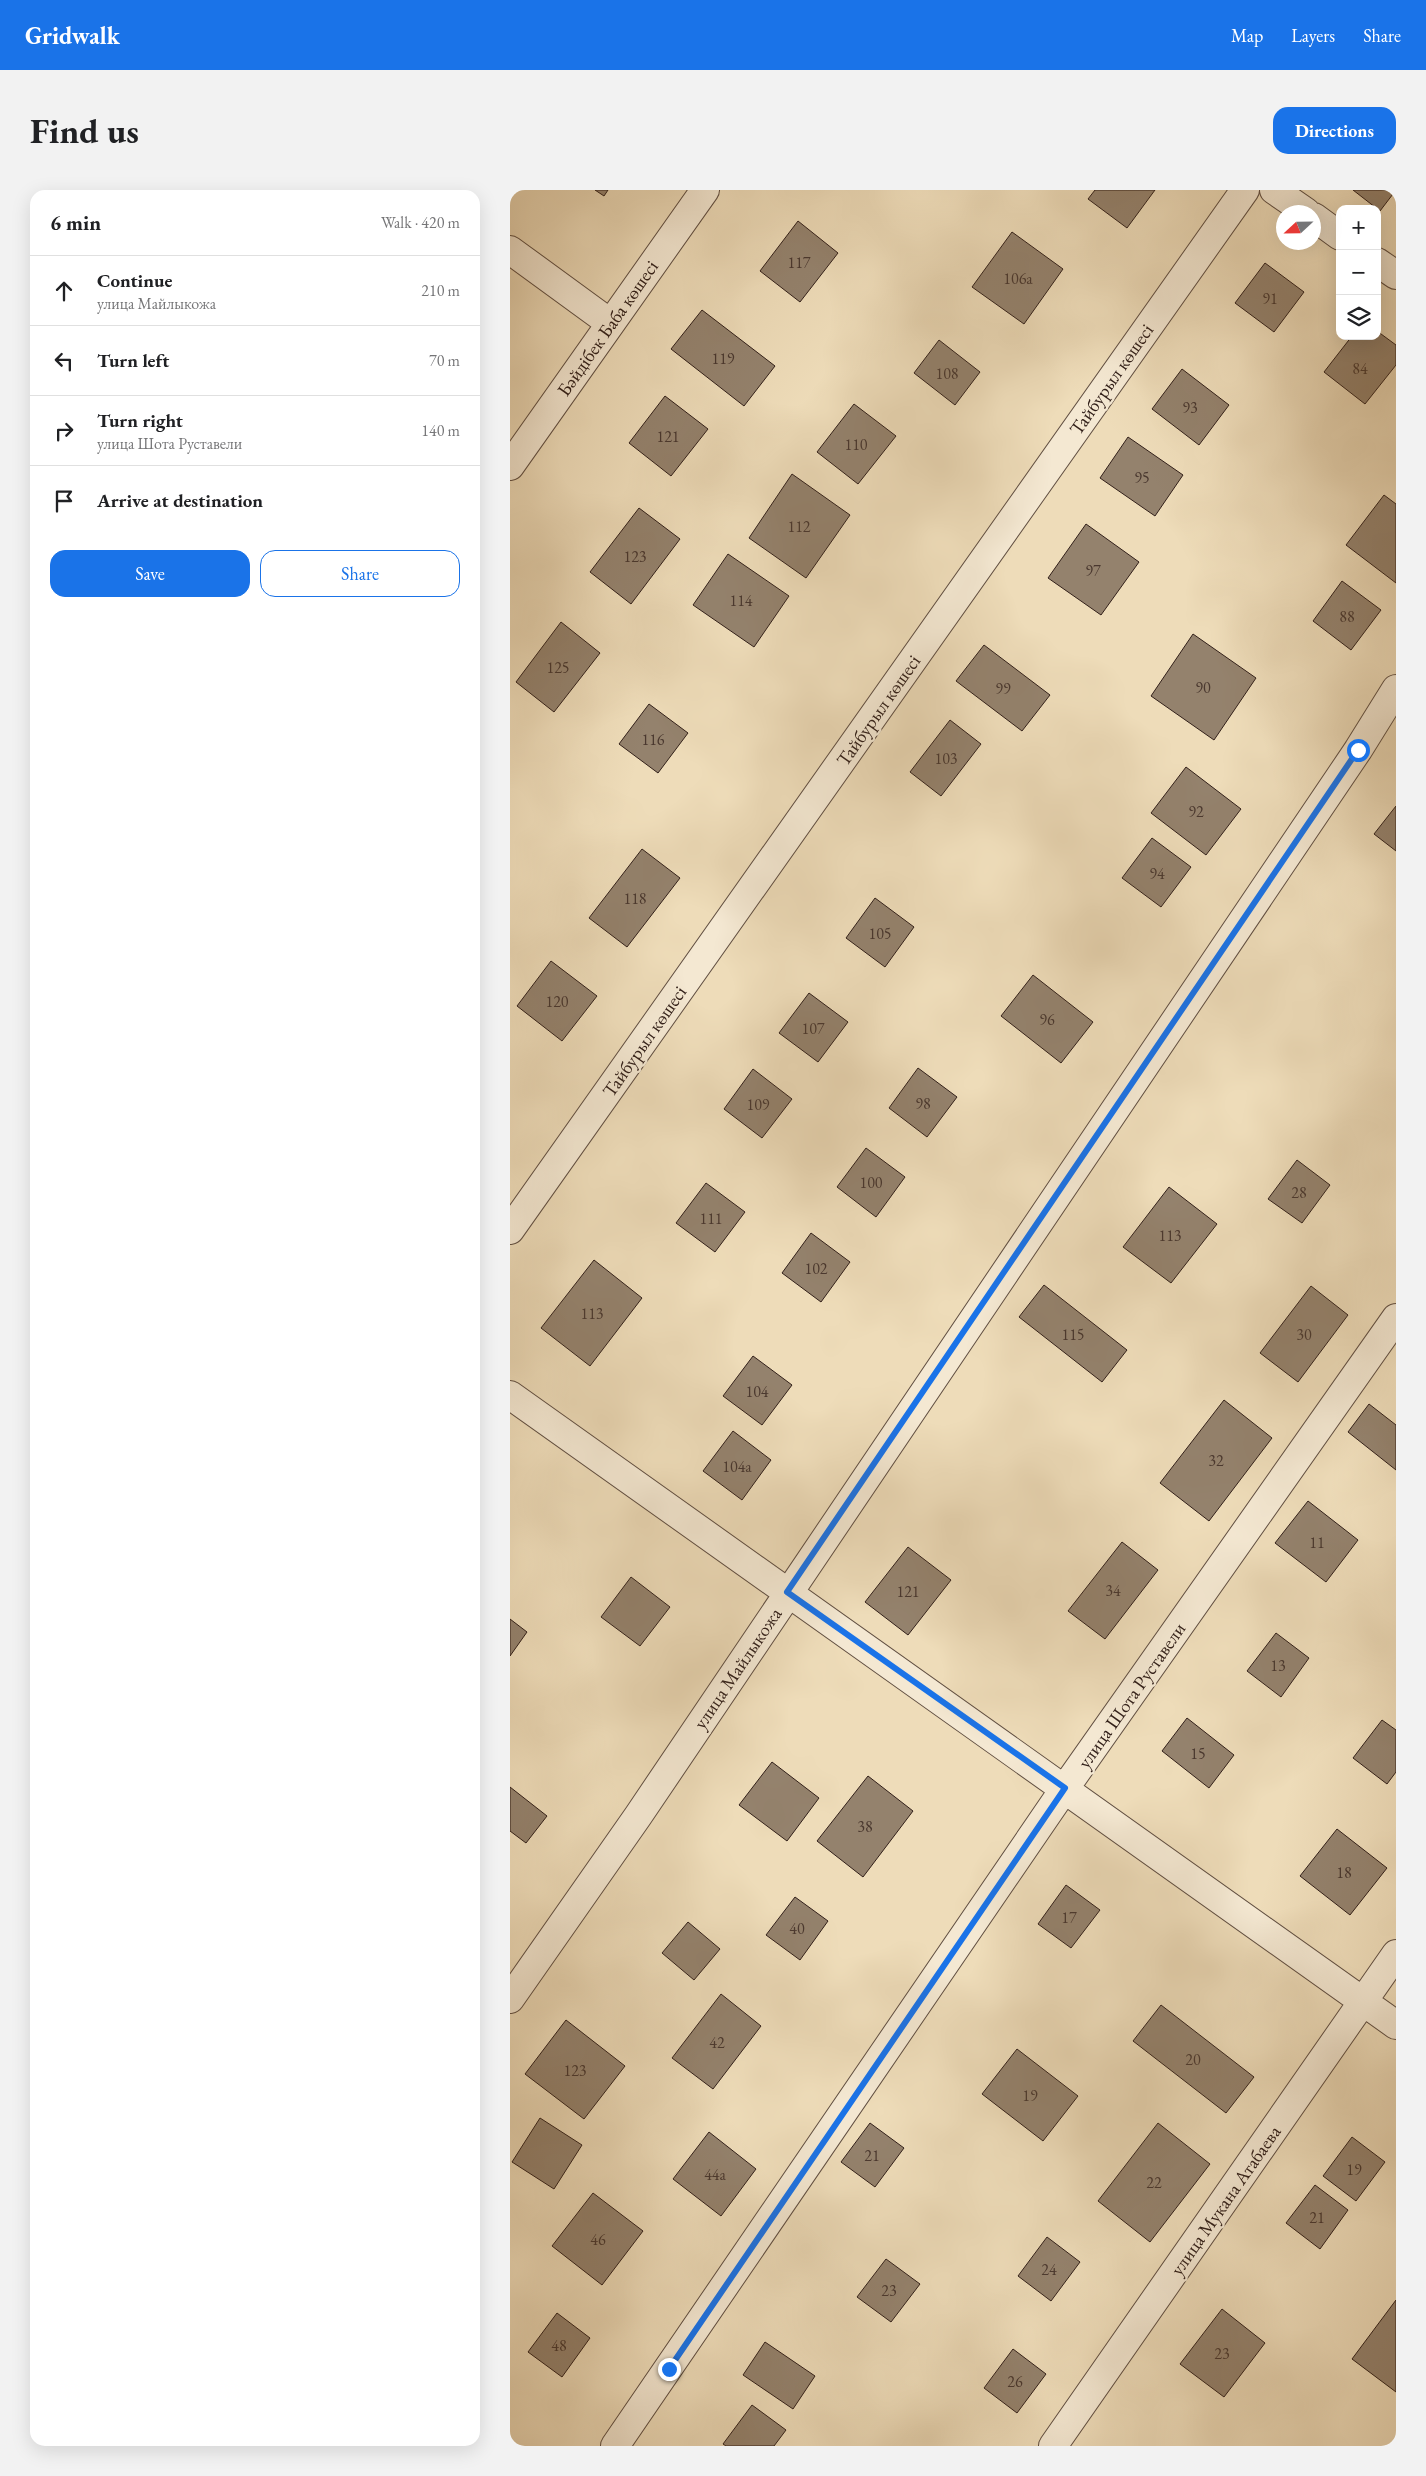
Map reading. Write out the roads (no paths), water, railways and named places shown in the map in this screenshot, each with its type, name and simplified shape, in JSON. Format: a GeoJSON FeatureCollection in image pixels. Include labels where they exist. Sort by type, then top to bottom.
{"type":"FeatureCollection","features":[{"type":"Feature","properties":{"kind":"street","name":"Бәйдібек Баба көшесі"},"geometry":{"type":"LineString","coordinates":[[510,466],[705,190]]}},
{"type":"Feature","properties":{"kind":"street","name":"Тайбурыл көшесі"},"geometry":{"type":"LineString","coordinates":[[510,1230],[1245,190]]}},
{"type":"Feature","properties":{"kind":"street"},"geometry":{"type":"LineString","coordinates":[[1274,190],[1296,205]]}},
{"type":"Feature","properties":{"kind":"street"},"geometry":{"type":"LineString","coordinates":[[1321,223],[1336,233]]}},
{"type":"Feature","properties":{"kind":"street"},"geometry":{"type":"LineString","coordinates":[[510,250],[610,323]]}},
{"type":"Feature","properties":{"kind":"street"},"geometry":{"type":"LineString","coordinates":[[1381,265],[1396,275]]}},
{"type":"Feature","properties":{"kind":"street","name":"улица Майлыкожа"},"geometry":{"type":"LineString","coordinates":[[510,1999],[638,1816],[787,1592],[1358,750],[1396,689]]}},
{"type":"Feature","properties":{"kind":"street","name":"улица Шота Руставели"},"geometry":{"type":"LineString","coordinates":[[615,2446],[1065,1788],[1396,1318]]}},
{"type":"Feature","properties":{"kind":"street"},"geometry":{"type":"LineString","coordinates":[[510,1395],[1396,2025]]}},
{"type":"Feature","properties":{"kind":"street","name":"улица Мукана Атабаева"},"geometry":{"type":"LineString","coordinates":[[1053,2446],[1396,1954]]}}]}
